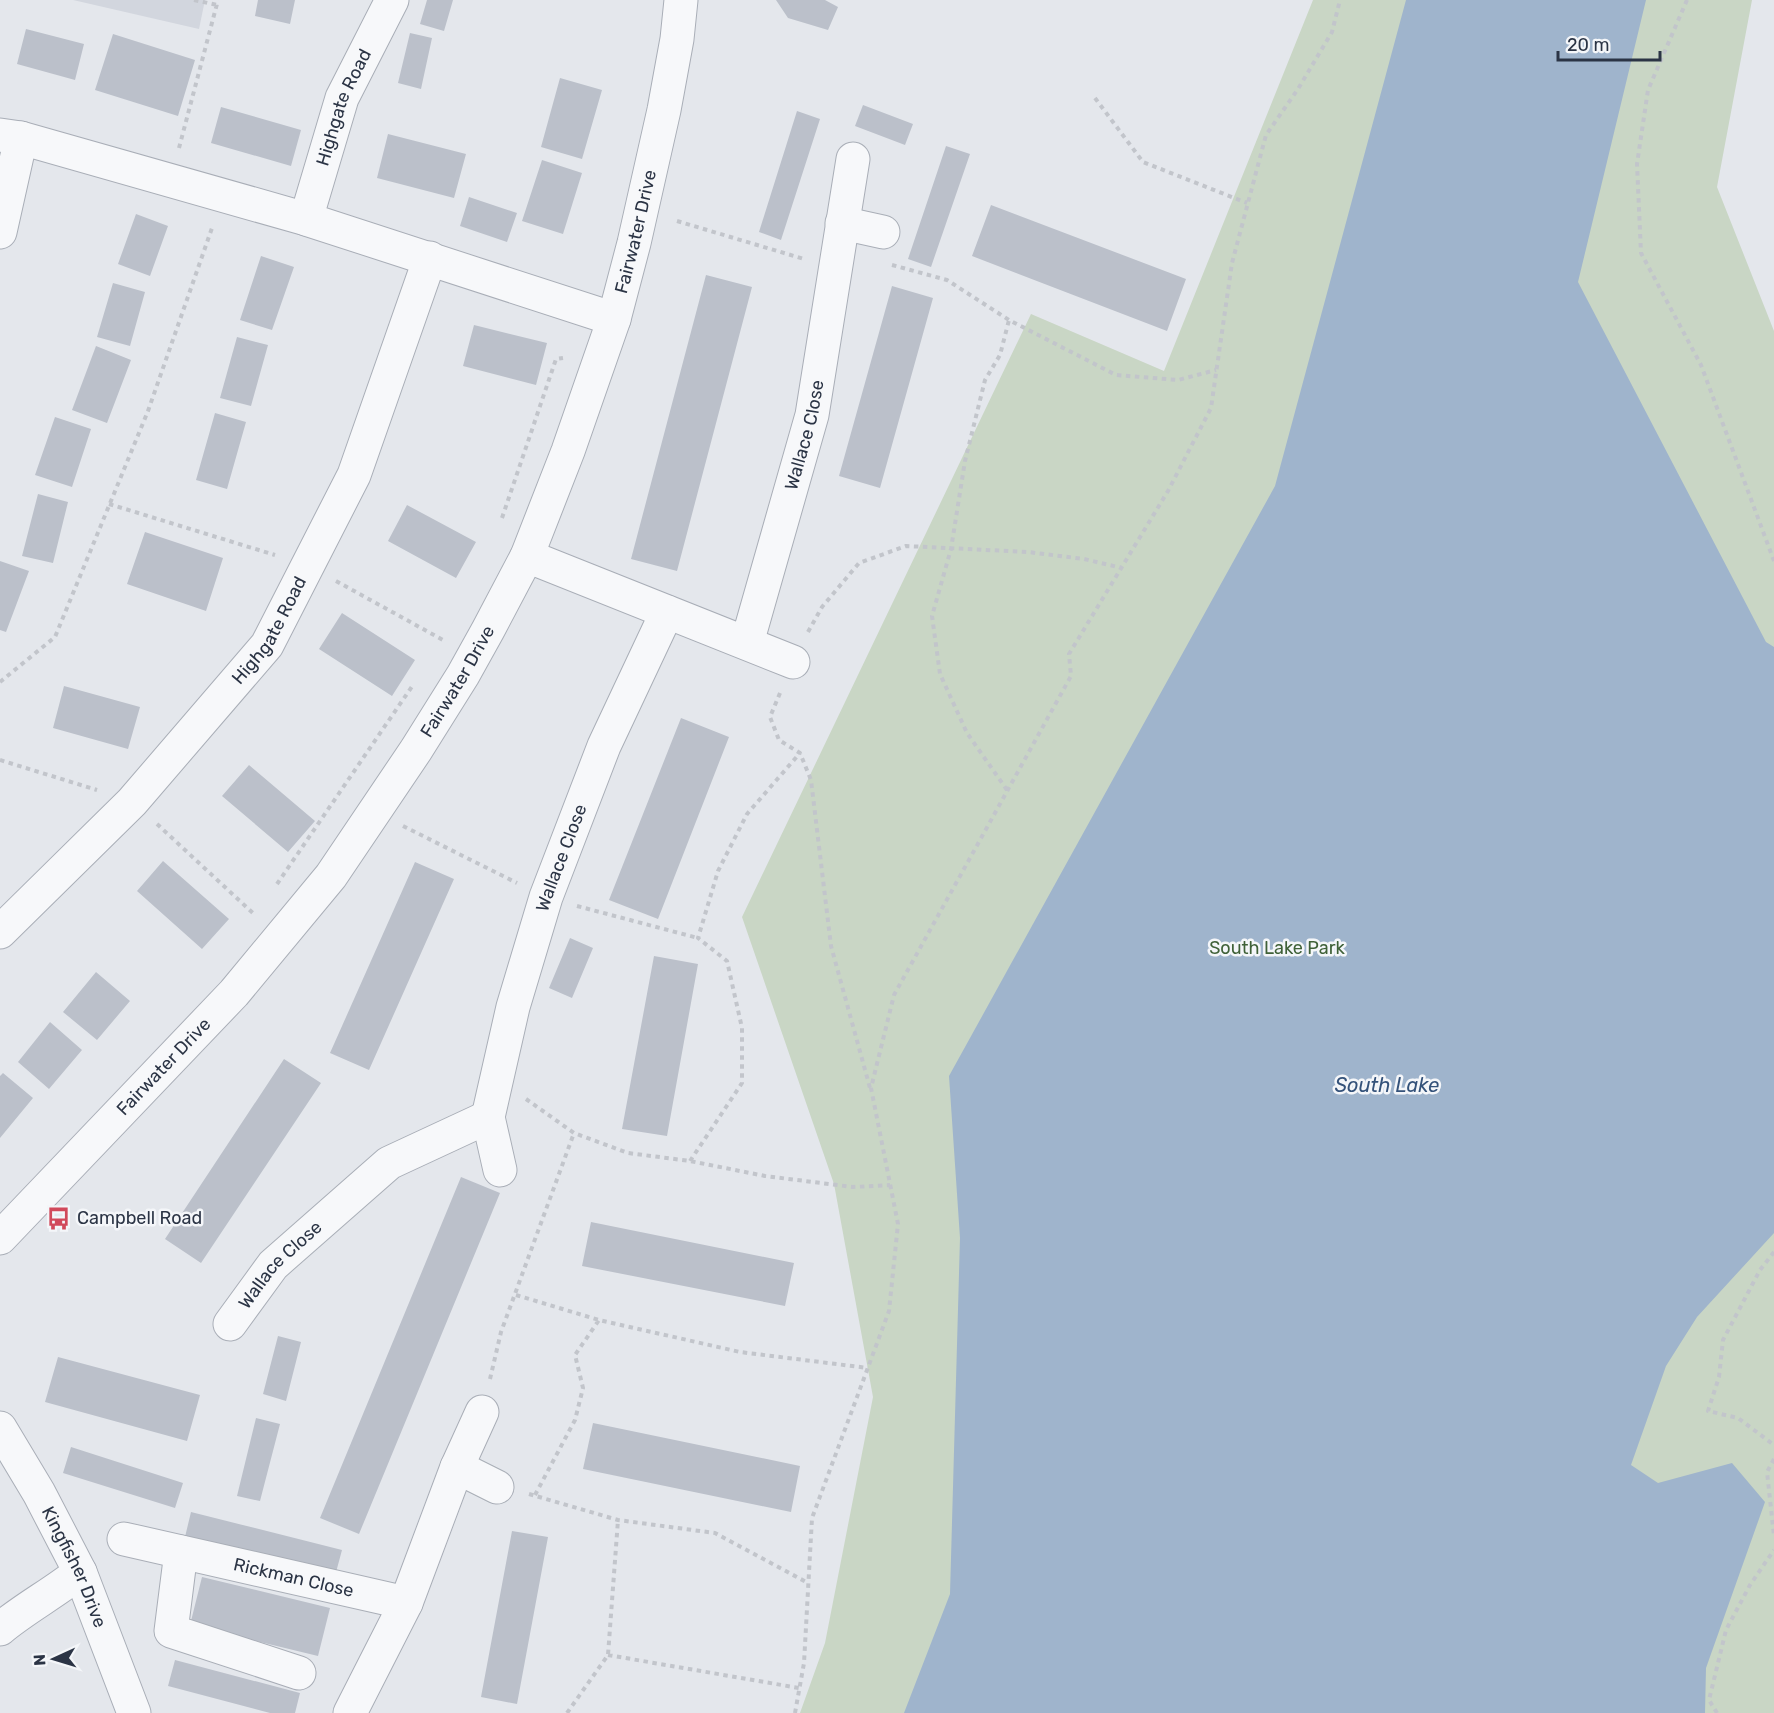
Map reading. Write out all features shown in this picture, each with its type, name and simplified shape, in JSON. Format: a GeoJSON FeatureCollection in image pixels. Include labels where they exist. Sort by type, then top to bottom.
{"type":"FeatureCollection","features":[{"type":"Feature","properties":{"kind":"street","name":"Highgate Road"},"geometry":{"type":"LineString","coordinates":[[306,219],[342,98],[392,0]]}},
{"type":"Feature","properties":{"kind":"street","name":"Fairwater Drive"},"geometry":{"type":"LineString","coordinates":[[0,1238],[234,993],[331,876],[416,750],[463,675],[527,556],[614,319],[664,110],[681,0]]}},
{"type":"Feature","properties":{"kind":"street"},"geometry":{"type":"LineString","coordinates":[[0,232],[11,137],[306,219],[614,319]]}},
{"type":"Feature","properties":{"kind":"street","name":"Wallace Close"},"geometry":{"type":"LineString","coordinates":[[747,643],[812,415],[853,159]]}},
{"type":"Feature","properties":{"kind":"street"},"geometry":{"type":"LineString","coordinates":[[842,223],[883,232]]}},
{"type":"Feature","properties":{"kind":"street","name":"Highgate Road"},"geometry":{"type":"LineString","coordinates":[[0,932],[132,802],[267,645],[354,475],[430,258]]}},
{"type":"Feature","properties":{"kind":"street"},"geometry":{"type":"LineString","coordinates":[[527,556],[793,662]]}},
{"type":"Feature","properties":{"kind":"street","name":"Wallace Close"},"geometry":{"type":"LineString","coordinates":[[500,1170],[488,1116],[513,1007],[546,897],[604,746],[668,612]]}},
{"type":"Feature","properties":{"kind":"street","name":"Wallace Close"},"geometry":{"type":"LineString","coordinates":[[230,1324],[273,1265],[389,1163],[488,1116]]}},
{"type":"Feature","properties":{"kind":"street"},"geometry":{"type":"LineString","coordinates":[[350,1713],[406,1603],[457,1467],[482,1412]]}},
{"type":"Feature","properties":{"kind":"street","name":"Kingfisher Drive"},"geometry":{"type":"LineString","coordinates":[[0,1428],[39,1493],[80,1572],[135,1713]]}},
{"type":"Feature","properties":{"kind":"street"},"geometry":{"type":"LineString","coordinates":[[457,1467],[497,1487]]}},
{"type":"Feature","properties":{"kind":"street","name":"Rickman Close"},"geometry":{"type":"LineString","coordinates":[[124,1539],[406,1603]]}},
{"type":"Feature","properties":{"kind":"street"},"geometry":{"type":"LineString","coordinates":[[181,1552],[171,1631],[299,1672]]}},
{"type":"Feature","properties":{"kind":"street"},"geometry":{"type":"LineString","coordinates":[[0,1629],[37,1600],[62,1586],[80,1572]]}},
{"type":"Feature","properties":{"kind":"path"},"geometry":{"type":"LineString","coordinates":[[170,180],[218,3],[194,0]]}},
{"type":"Feature","properties":{"kind":"path"},"geometry":{"type":"LineString","coordinates":[[870,1088],[894,994],[1071,676],[1069,654],[1168,491],[1211,408],[1232,263],[1266,135],[1298,89],[1332,32],[1340,0]]}},
{"type":"Feature","properties":{"kind":"path"},"geometry":{"type":"LineString","coordinates":[[1687,0],[1648,90],[1637,164],[1641,253],[1701,365],[1774,561]]}},
{"type":"Feature","properties":{"kind":"path"},"geometry":{"type":"LineString","coordinates":[[1095,98],[1143,162],[1247,203]]}},
{"type":"Feature","properties":{"kind":"path"},"geometry":{"type":"LineString","coordinates":[[0,682],[55,637],[148,411],[224,196]]}},
{"type":"Feature","properties":{"kind":"path"},"geometry":{"type":"LineString","coordinates":[[677,221],[834,268]]}},
{"type":"Feature","properties":{"kind":"path"},"geometry":{"type":"LineString","coordinates":[[890,264],[947,280],[1009,320],[1116,375],[1178,380],[1216,370]]}},
{"type":"Feature","properties":{"kind":"path"},"geometry":{"type":"LineString","coordinates":[[1007,790],[967,733],[940,674],[932,616],[951,549],[966,461],[985,380],[1000,355],[1009,320]]}},
{"type":"Feature","properties":{"kind":"path"},"geometry":{"type":"LineString","coordinates":[[501,522],[556,358],[567,358]]}},
{"type":"Feature","properties":{"kind":"path"},"geometry":{"type":"LineString","coordinates":[[109,504],[308,566],[444,641],[449,631]]}},
{"type":"Feature","properties":{"kind":"path"},"geometry":{"type":"LineString","coordinates":[[795,1713],[804,1663],[812,1518],[889,1311],[898,1224],[870,1088],[831,946],[811,780],[800,753],[779,740],[770,717],[793,662],[822,607],[860,563],[906,546],[1028,552],[1084,559],[1122,568]]}},
{"type":"Feature","properties":{"kind":"path"},"geometry":{"type":"LineString","coordinates":[[276,886],[417,680]]}},
{"type":"Feature","properties":{"kind":"path"},"geometry":{"type":"LineString","coordinates":[[698,938],[718,872],[747,814],[800,753]]}},
{"type":"Feature","properties":{"kind":"path"},"geometry":{"type":"LineString","coordinates":[[0,760],[132,802],[255,915],[248,924]]}},
{"type":"Feature","properties":{"kind":"path"},"geometry":{"type":"LineString","coordinates":[[400,824],[546,897],[698,938],[727,961],[742,1028],[741,1083],[690,1161]]}},
{"type":"Feature","properties":{"kind":"path"},"geometry":{"type":"LineString","coordinates":[[496,1077],[574,1133],[628,1153],[690,1161],[765,1176],[853,1187],[890,1185]]}},
{"type":"Feature","properties":{"kind":"path"},"geometry":{"type":"LineString","coordinates":[[482,1412],[501,1332],[574,1133]]}},
{"type":"Feature","properties":{"kind":"path"},"geometry":{"type":"LineString","coordinates":[[1774,1252],[1760,1270],[1723,1340],[1719,1377],[1708,1411],[1738,1418],[1774,1445]]}},
{"type":"Feature","properties":{"kind":"path"},"geometry":{"type":"LineString","coordinates":[[516,1294],[599,1320],[740,1352],[868,1368]]}},
{"type":"Feature","properties":{"kind":"path"},"geometry":{"type":"LineString","coordinates":[[535,1495],[575,1420],[583,1388],[575,1355],[599,1320]]}},
{"type":"Feature","properties":{"kind":"path"},"geometry":{"type":"LineString","coordinates":[[1774,1459],[1767,1472],[1774,1536]]}},
{"type":"Feature","properties":{"kind":"path"},"geometry":{"type":"LineString","coordinates":[[497,1487],[535,1495],[618,1520],[715,1533],[808,1583]]}},
{"type":"Feature","properties":{"kind":"path"},"geometry":{"type":"LineString","coordinates":[[567,1713],[608,1655],[618,1520]]}},
{"type":"Feature","properties":{"kind":"path"},"geometry":{"type":"LineString","coordinates":[[1717,1713],[1709,1700],[1726,1630],[1750,1585],[1774,1550]]}},
{"type":"Feature","properties":{"kind":"path"},"geometry":{"type":"LineString","coordinates":[[608,1655],[799,1688]]}},
{"type":"Feature","properties":{"kind":"shaded area"},"geometry":{"type":"Polygon","coordinates":[[[73,0],[205,0],[199,29],[73,0]]]}},
{"type":"Feature","properties":{"kind":"green space","name":"South Lake"},"geometry":{"type":"Polygon","coordinates":[[[1313,0],[1752,0],[1717,187],[1774,331],[1774,1713],[800,1713],[825,1643],[873,1397],[834,1184],[742,917],[1031,314],[1164,371],[1313,0]]]}},
{"type":"Feature","properties":{"kind":"water","name":"South Lake"},"geometry":{"type":"Polygon","coordinates":[[[1406,0],[1646,0],[1578,282],[1766,642],[1774,647],[1774,1233],[1697,1317],[1666,1366],[1631,1465],[1658,1483],[1732,1463],[1765,1502],[1706,1668],[1705,1713],[904,1713],[950,1594],[960,1238],[949,1076],[1275,486],[1406,0]]]}},
{"type":"Feature","properties":{"kind":"building"},"geometry":{"type":"Polygon","coordinates":[[[258,0],[295,0],[290,24],[255,16],[258,0]]]}},
{"type":"Feature","properties":{"kind":"building"},"geometry":{"type":"Polygon","coordinates":[[[427,0],[453,0],[444,31],[420,24],[427,0]]]}},
{"type":"Feature","properties":{"kind":"building"},"geometry":{"type":"Polygon","coordinates":[[[776,0],[825,0],[838,7],[828,30],[788,18],[776,0]]]}},
{"type":"Feature","properties":{"kind":"building"},"geometry":{"type":"Polygon","coordinates":[[[26,29],[84,44],[75,80],[17,64],[26,29]]]}},
{"type":"Feature","properties":{"kind":"building"},"geometry":{"type":"Polygon","coordinates":[[[410,33],[432,38],[421,89],[398,83],[410,33]]]}},
{"type":"Feature","properties":{"kind":"building"},"geometry":{"type":"Polygon","coordinates":[[[113,34],[195,60],[178,116],[95,90],[113,34]]]}},
{"type":"Feature","properties":{"kind":"building"},"geometry":{"type":"Polygon","coordinates":[[[560,78],[602,90],[582,159],[541,147],[560,78]]]}},
{"type":"Feature","properties":{"kind":"building"},"geometry":{"type":"Polygon","coordinates":[[[863,105],[913,124],[905,145],[855,126],[863,105]]]}},
{"type":"Feature","properties":{"kind":"building"},"geometry":{"type":"Polygon","coordinates":[[[221,107],[301,130],[291,166],[211,143],[221,107]]]}},
{"type":"Feature","properties":{"kind":"building"},"geometry":{"type":"Polygon","coordinates":[[[797,111],[820,119],[781,240],[759,232],[797,111]]]}},
{"type":"Feature","properties":{"kind":"building"},"geometry":{"type":"Polygon","coordinates":[[[388,134],[466,154],[454,198],[377,178],[388,134]]]}},
{"type":"Feature","properties":{"kind":"building"},"geometry":{"type":"Polygon","coordinates":[[[946,146],[970,154],[931,267],[908,259],[946,146]]]}},
{"type":"Feature","properties":{"kind":"building"},"geometry":{"type":"Polygon","coordinates":[[[542,160],[582,173],[563,234],[522,221],[542,160]]]}},
{"type":"Feature","properties":{"kind":"building"},"geometry":{"type":"Polygon","coordinates":[[[469,197],[517,213],[507,242],[460,226],[469,197]]]}},
{"type":"Feature","properties":{"kind":"building"},"geometry":{"type":"Polygon","coordinates":[[[991,205],[1186,279],[1167,331],[972,256],[991,205]]]}},
{"type":"Feature","properties":{"kind":"building"},"geometry":{"type":"Polygon","coordinates":[[[136,214],[168,226],[150,276],[118,264],[136,214]]]}},
{"type":"Feature","properties":{"kind":"building"},"geometry":{"type":"Polygon","coordinates":[[[261,256],[294,267],[272,330],[240,320],[261,256]]]}},
{"type":"Feature","properties":{"kind":"building"},"geometry":{"type":"Polygon","coordinates":[[[706,275],[752,287],[677,571],[631,559],[706,275]]]}},
{"type":"Feature","properties":{"kind":"building"},"geometry":{"type":"Polygon","coordinates":[[[113,283],[145,292],[130,346],[97,337],[113,283]]]}},
{"type":"Feature","properties":{"kind":"building"},"geometry":{"type":"Polygon","coordinates":[[[892,286],[933,298],[880,488],[839,476],[892,286]]]}},
{"type":"Feature","properties":{"kind":"building"},"geometry":{"type":"Polygon","coordinates":[[[474,325],[547,343],[536,385],[463,366],[474,325]]]}},
{"type":"Feature","properties":{"kind":"building"},"geometry":{"type":"Polygon","coordinates":[[[237,337],[268,345],[251,406],[220,398],[237,337]]]}},
{"type":"Feature","properties":{"kind":"building"},"geometry":{"type":"Polygon","coordinates":[[[96,346],[131,360],[107,423],[72,410],[96,346]]]}},
{"type":"Feature","properties":{"kind":"building"},"geometry":{"type":"Polygon","coordinates":[[[215,413],[246,422],[227,489],[196,480],[215,413]]]}},
{"type":"Feature","properties":{"kind":"building"},"geometry":{"type":"Polygon","coordinates":[[[55,417],[91,429],[72,487],[35,475],[55,417]]]}},
{"type":"Feature","properties":{"kind":"building"},"geometry":{"type":"Polygon","coordinates":[[[38,494],[68,502],[53,563],[22,556],[38,494]]]}},
{"type":"Feature","properties":{"kind":"building"},"geometry":{"type":"Polygon","coordinates":[[[407,505],[476,542],[456,578],[388,541],[407,505]]]}},
{"type":"Feature","properties":{"kind":"building"},"geometry":{"type":"Polygon","coordinates":[[[145,532],[223,558],[206,611],[127,584],[145,532]]]}},
{"type":"Feature","properties":{"kind":"building"},"geometry":{"type":"Polygon","coordinates":[[[0,561],[29,571],[6,632],[0,630],[0,561]]]}},
{"type":"Feature","properties":{"kind":"building"},"geometry":{"type":"Polygon","coordinates":[[[342,613],[415,660],[392,696],[319,649],[342,613]]]}},
{"type":"Feature","properties":{"kind":"building"},"geometry":{"type":"Polygon","coordinates":[[[64,686],[140,707],[128,749],[53,728],[64,686]]]}},
{"type":"Feature","properties":{"kind":"building"},"geometry":{"type":"Polygon","coordinates":[[[681,718],[729,737],[658,919],[609,900],[681,718]]]}},
{"type":"Feature","properties":{"kind":"building"},"geometry":{"type":"Polygon","coordinates":[[[249,765],[315,821],[288,852],[222,796],[249,765]]]}},
{"type":"Feature","properties":{"kind":"building"},"geometry":{"type":"Polygon","coordinates":[[[163,861],[229,919],[202,949],[137,891],[163,861]]]}},
{"type":"Feature","properties":{"kind":"building"},"geometry":{"type":"Polygon","coordinates":[[[415,862],[454,879],[369,1070],[330,1053],[415,862]]]}},
{"type":"Feature","properties":{"kind":"building"},"geometry":{"type":"Polygon","coordinates":[[[570,938],[593,948],[572,998],[549,988],[570,938]]]}},
{"type":"Feature","properties":{"kind":"building"},"geometry":{"type":"Polygon","coordinates":[[[654,956],[698,964],[667,1136],[622,1129],[654,956]]]}},
{"type":"Feature","properties":{"kind":"building"},"geometry":{"type":"Polygon","coordinates":[[[96,972],[130,1001],[97,1040],[63,1012],[96,972]]]}},
{"type":"Feature","properties":{"kind":"building"},"geometry":{"type":"Polygon","coordinates":[[[50,1022],[82,1050],[49,1089],[18,1062],[50,1022]]]}},
{"type":"Feature","properties":{"kind":"building"},"geometry":{"type":"Polygon","coordinates":[[[284,1059],[321,1083],[201,1263],[165,1239],[284,1059]]]}},
{"type":"Feature","properties":{"kind":"building"},"geometry":{"type":"Polygon","coordinates":[[[3,1073],[33,1098],[0,1138],[0,1076],[3,1073]]]}},
{"type":"Feature","properties":{"kind":"building"},"geometry":{"type":"Polygon","coordinates":[[[461,1177],[500,1193],[359,1534],[320,1518],[461,1177]]]}},
{"type":"Feature","properties":{"kind":"building"},"geometry":{"type":"Polygon","coordinates":[[[591,1222],[794,1263],[785,1306],[582,1266],[591,1222]]]}},
{"type":"Feature","properties":{"kind":"building"},"geometry":{"type":"Polygon","coordinates":[[[278,1336],[301,1342],[286,1401],[263,1394],[278,1336]]]}},
{"type":"Feature","properties":{"kind":"building"},"geometry":{"type":"Polygon","coordinates":[[[58,1357],[200,1395],[187,1441],[45,1402],[58,1357]]]}},
{"type":"Feature","properties":{"kind":"building"},"geometry":{"type":"Polygon","coordinates":[[[256,1418],[280,1424],[260,1501],[237,1496],[256,1418]]]}},
{"type":"Feature","properties":{"kind":"building"},"geometry":{"type":"Polygon","coordinates":[[[593,1423],[800,1466],[791,1512],[583,1469],[593,1423]]]}},
{"type":"Feature","properties":{"kind":"building"},"geometry":{"type":"Polygon","coordinates":[[[71,1447],[183,1483],[175,1508],[63,1473],[71,1447]]]}},
{"type":"Feature","properties":{"kind":"building"},"geometry":{"type":"Polygon","coordinates":[[[191,1512],[342,1550],[335,1576],[185,1537],[191,1512]]]}},
{"type":"Feature","properties":{"kind":"building"},"geometry":{"type":"Polygon","coordinates":[[[512,1531],[548,1537],[517,1704],[481,1697],[512,1531]]]}},
{"type":"Feature","properties":{"kind":"building"},"geometry":{"type":"Polygon","coordinates":[[[202,1577],[330,1608],[318,1656],[190,1625],[202,1577]]]}},
{"type":"Feature","properties":{"kind":"building"},"geometry":{"type":"Polygon","coordinates":[[[175,1660],[300,1693],[295,1713],[270,1713],[168,1686],[175,1660]]]}},
{"type":"Feature","properties":{"kind":"place","name":"Campbell Road"},"geometry":{"type":"Point","coordinates":[59,1218]}},
{"type":"Feature","properties":{"kind":"park label","name":"South Lake Park"},"geometry":{"type":"Point","coordinates":[1277,948]}}]}
